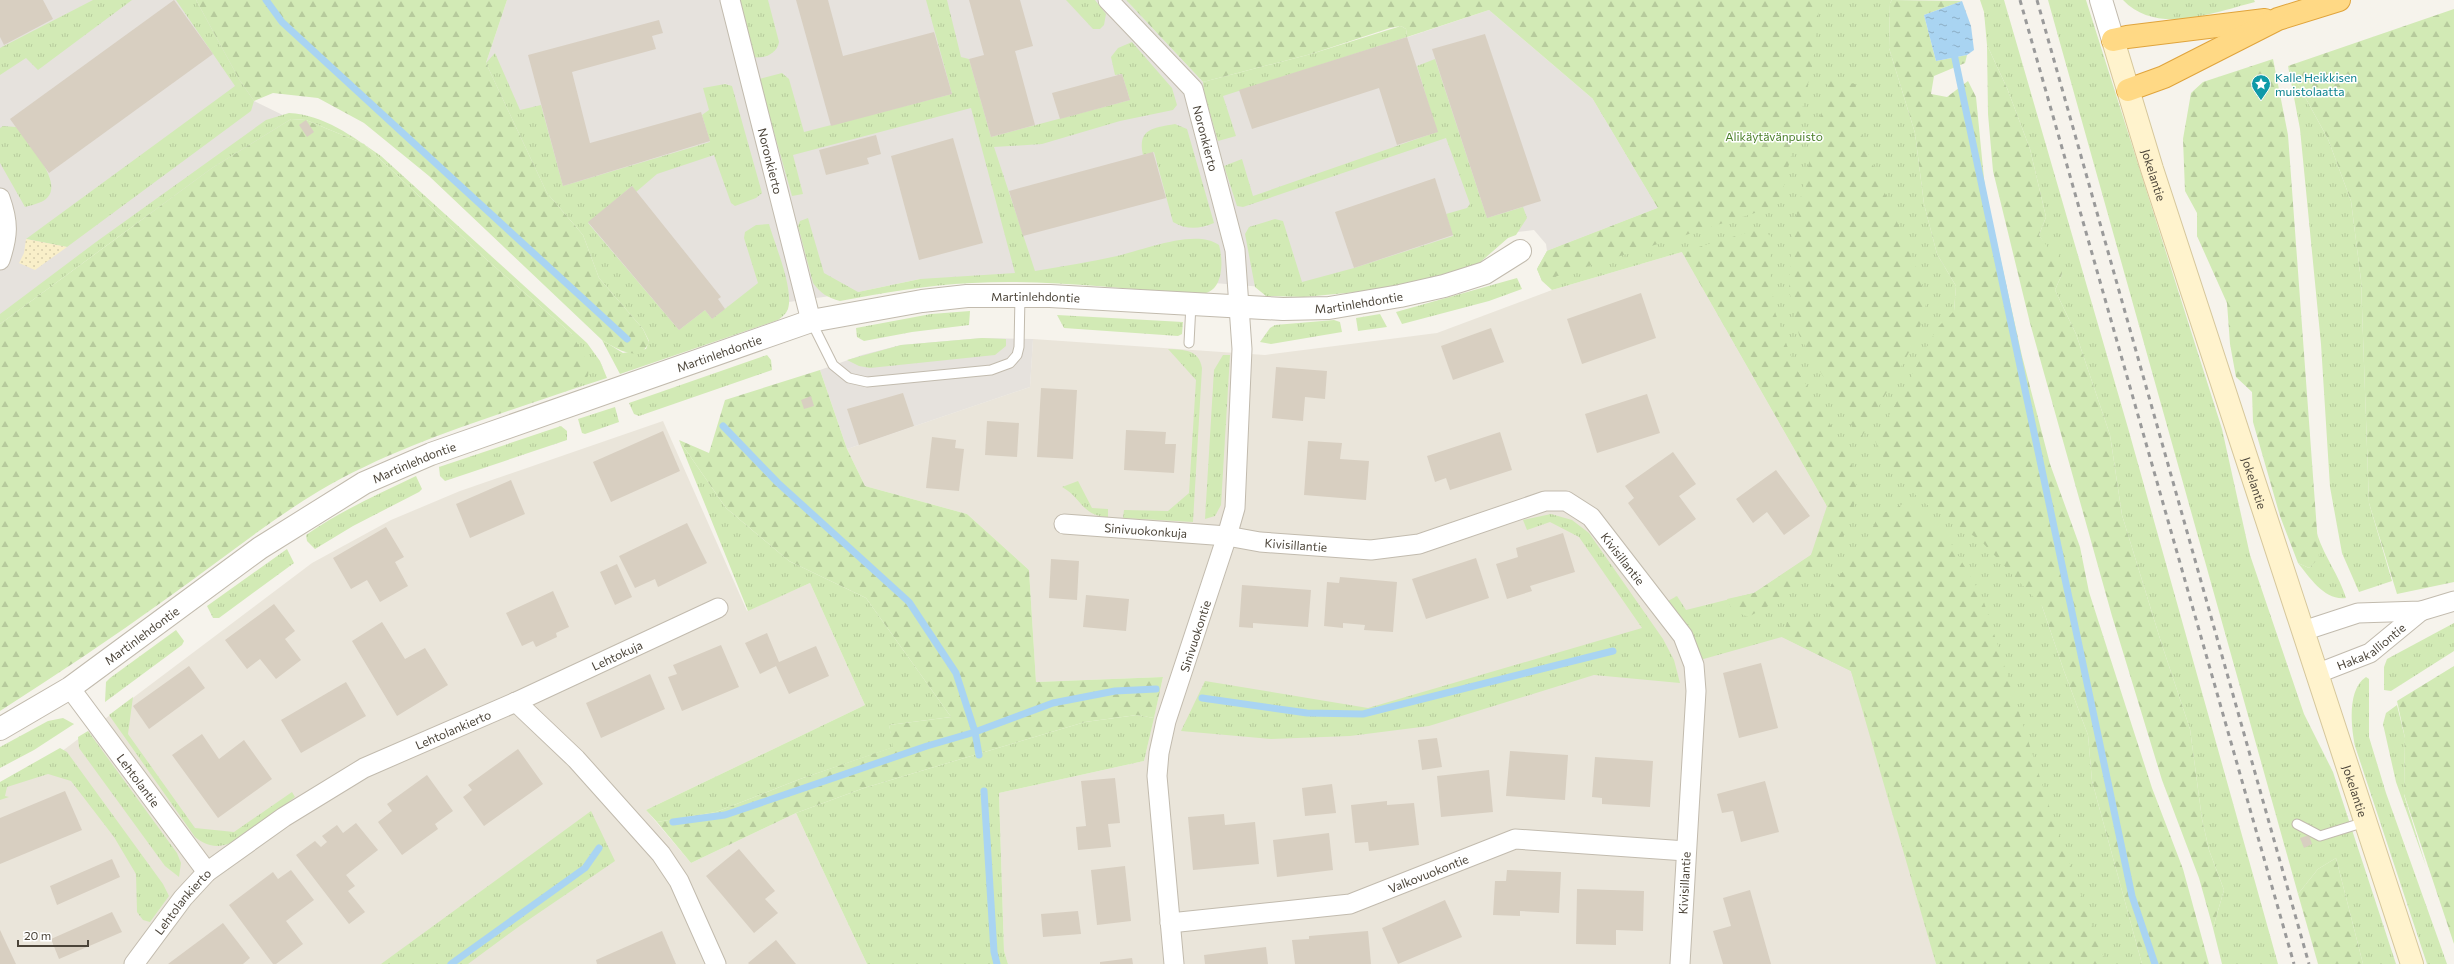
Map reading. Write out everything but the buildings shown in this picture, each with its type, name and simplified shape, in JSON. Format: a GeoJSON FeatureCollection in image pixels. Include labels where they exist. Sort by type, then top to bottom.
{"type":"FeatureCollection","features":[{"type":"Feature","properties":{"kind":"highway"},"geometry":{"type":"LineString","coordinates":[[2128,90],[2164,77],[2278,19],[2339,0]]}},
{"type":"Feature","properties":{"kind":"highway"},"geometry":{"type":"LineString","coordinates":[[2113,40],[2127,37],[2278,19]]}},
{"type":"Feature","properties":{"kind":"main road","name":"Jokelantie"},"geometry":{"type":"LineString","coordinates":[[2113,40],[2152,169],[2412,964]]}},
{"type":"Feature","properties":{"kind":"street","name":"Noronkierto"},"geometry":{"type":"LineString","coordinates":[[730,0],[811,322]]}},
{"type":"Feature","properties":{"kind":"street","name":"Noronkierto"},"geometry":{"type":"LineString","coordinates":[[1108,0],[1193,90],[1235,250],[1239,308]]}},
{"type":"Feature","properties":{"kind":"street","name":"Jokelantie"},"geometry":{"type":"LineString","coordinates":[[2101,0],[2113,40]]}},
{"type":"Feature","properties":{"kind":"street"},"geometry":{"type":"LineString","coordinates":[[0,198],[4,210],[8,238],[0,260]]}},
{"type":"Feature","properties":{"kind":"street","name":"Martinlehdontie"},"geometry":{"type":"LineString","coordinates":[[0,729],[70,688],[260,548],[364,483],[431,454],[811,322],[922,301],[967,296],[1020,296],[1283,310],[1329,308],[1400,296],[1485,273],[1520,251]]}},
{"type":"Feature","properties":{"kind":"street","name":"Sinivuokontie"},"geometry":{"type":"LineString","coordinates":[[1174,964],[1157,776],[1159,753],[1166,721],[1228,536],[1235,508],[1242,357],[1239,308]]}},
{"type":"Feature","properties":{"kind":"street","name":"Kivisillantie"},"geometry":{"type":"LineString","coordinates":[[1228,536],[1260,542],[1371,550],[1419,544],[1545,501],[1566,501],[1591,517],[1683,636],[1694,665],[1696,691],[1680,964]]}},
{"type":"Feature","properties":{"kind":"street","name":"Sinivuokonkuja"},"geometry":{"type":"LineString","coordinates":[[1064,524],[1228,536]]}},
{"type":"Feature","properties":{"kind":"street","name":"Hakakalliontie"},"geometry":{"type":"LineString","coordinates":[[2303,631],[2358,613],[2421,611],[2454,601]]}},
{"type":"Feature","properties":{"kind":"street","name":"Lehtokuja"},"geometry":{"type":"LineString","coordinates":[[516,702],[718,608]]}},
{"type":"Feature","properties":{"kind":"street","name":"Hakakalliontie"},"geometry":{"type":"LineString","coordinates":[[2316,674],[2370,653],[2421,611]]}},
{"type":"Feature","properties":{"kind":"street","name":"Lehtolantie"},"geometry":{"type":"LineString","coordinates":[[70,688],[207,872]]}},
{"type":"Feature","properties":{"kind":"street"},"geometry":{"type":"LineString","coordinates":[[516,702],[576,759],[661,854],[679,882],[716,964]]}},
{"type":"Feature","properties":{"kind":"street","name":"Lehtolankierto"},"geometry":{"type":"LineString","coordinates":[[134,964],[183,898],[207,872],[284,817],[364,768],[516,702]]}},
{"type":"Feature","properties":{"kind":"street","name":"Valkovuokontie"},"geometry":{"type":"LineString","coordinates":[[1170,923],[1350,904],[1515,839],[1686,851]]}},
{"type":"Feature","properties":{"kind":"lane"},"geometry":{"type":"LineString","coordinates":[[811,322],[834,365],[849,378],[867,382],[991,370],[1010,363],[1017,355],[1020,296]]}},
{"type":"Feature","properties":{"kind":"lane"},"geometry":{"type":"LineString","coordinates":[[1188,343],[1191,304]]}},
{"type":"Feature","properties":{"kind":"lane"},"geometry":{"type":"LineString","coordinates":[[2297,824],[2320,836],[2365,822]]}},
{"type":"Feature","properties":{"kind":"shaded area"},"geometry":{"type":"Polygon","coordinates":[[[0,0],[196,0],[254,101],[291,119],[119,235],[0,324],[0,0]]]}},
{"type":"Feature","properties":{"kind":"shaded area"},"geometry":{"type":"Polygon","coordinates":[[[507,0],[1126,0],[1203,82],[1408,37],[1489,10],[1593,99],[1658,208],[1547,251],[1546,244],[1534,230],[1500,234],[1287,289],[1202,282],[920,279],[858,292],[775,304],[678,342],[547,193],[486,63],[507,0]]]}},
{"type":"Feature","properties":{"kind":"shaded area"},"geometry":{"type":"Polygon","coordinates":[[[1682,252],[1827,506],[1936,964],[1008,964],[1004,951],[999,793],[1144,761],[1163,677],[1036,682],[1029,570],[967,514],[865,486],[847,449],[1030,387],[1033,339],[1265,355],[1437,333],[1552,290],[1682,252]]]}},
{"type":"Feature","properties":{"kind":"shaded area"},"geometry":{"type":"Polygon","coordinates":[[[982,338],[1033,339],[1030,387],[847,449],[820,370],[862,355],[901,345],[982,338]]]}},
{"type":"Feature","properties":{"kind":"shaded area"},"geometry":{"type":"Polygon","coordinates":[[[663,421],[747,611],[810,583],[865,705],[646,810],[691,863],[796,813],[867,964],[0,964],[0,784],[57,755],[312,563],[391,520],[460,491],[663,421]]]}},
{"type":"Feature","properties":{"kind":"green space"},"geometry":{"type":"Polygon","coordinates":[[[93,0],[132,0],[38,70],[26,58],[0,75],[0,48],[93,0]]]}},
{"type":"Feature","properties":{"kind":"green space"},"geometry":{"type":"Polygon","coordinates":[[[176,0],[196,0],[239,79],[254,101],[251,111],[67,247],[26,239],[235,86],[176,0]]]}},
{"type":"Feature","properties":{"kind":"green space"},"geometry":{"type":"Polygon","coordinates":[[[196,0],[507,0],[486,63],[547,193],[583,235],[599,278],[643,329],[649,342],[645,349],[640,352],[628,353],[602,340],[429,176],[364,123],[318,98],[273,93],[254,101],[239,79],[196,0]]]}},
{"type":"Feature","properties":{"kind":"green space"},"geometry":{"type":"Polygon","coordinates":[[[737,0],[768,0],[779,42],[773,53],[761,57],[753,57],[737,0]]]}},
{"type":"Feature","properties":{"kind":"green space"},"geometry":{"type":"Polygon","coordinates":[[[926,0],[947,0],[961,57],[969,59],[991,137],[1130,100],[1122,74],[1115,75],[1111,57],[1118,48],[1132,42],[1172,88],[1177,105],[1173,110],[1120,121],[1042,144],[994,147],[1035,271],[1117,256],[1183,239],[1209,240],[1219,245],[1221,258],[1221,272],[1216,285],[1212,290],[1204,294],[1198,294],[1051,283],[998,282],[922,287],[840,301],[828,297],[818,290],[813,283],[798,226],[800,221],[808,218],[824,273],[858,292],[920,279],[1015,273],[971,108],[793,155],[803,194],[792,196],[759,79],[782,73],[789,79],[804,132],[952,94],[926,0]]]}},
{"type":"Feature","properties":{"kind":"green space"},"geometry":{"type":"Polygon","coordinates":[[[1066,0],[1095,0],[1106,14],[1104,25],[1100,29],[1093,29],[1066,0]]]}},
{"type":"Feature","properties":{"kind":"green space"},"geometry":{"type":"Polygon","coordinates":[[[1126,0],[1820,0],[1813,63],[1781,198],[1764,210],[1542,281],[1537,269],[1547,251],[1658,208],[1593,99],[1489,10],[1407,37],[1406,29],[1401,26],[1390,28],[1311,54],[1203,82],[1126,0]]]}},
{"type":"Feature","properties":{"kind":"green space","name":"Alikäytävänpuisto"},"geometry":{"type":"Polygon","coordinates":[[[1589,0],[1892,0],[1890,3],[1889,48],[1915,133],[1924,204],[1937,254],[1956,286],[1954,311],[2042,606],[2088,735],[2092,781],[2142,964],[1936,964],[1851,671],[1782,637],[1700,660],[1666,602],[1677,596],[1686,610],[1754,593],[1811,555],[1834,511],[1827,506],[1682,252],[1552,290],[1542,281],[1537,269],[1547,251],[1658,208],[1593,99],[1589,0]]]}},
{"type":"Feature","properties":{"kind":"green space"},"geometry":{"type":"Polygon","coordinates":[[[1892,0],[1962,1],[1924,15],[1936,61],[1967,55],[1965,63],[1934,76],[1931,94],[1947,97],[1968,81],[1976,97],[1985,189],[2022,356],[2050,464],[2080,547],[2089,592],[2152,788],[2183,869],[2209,964],[2142,964],[2092,781],[2088,735],[2042,606],[1981,541],[1920,500],[1886,462],[1875,441],[1938,327],[1954,311],[1956,286],[1937,254],[1924,204],[1915,133],[1889,48],[1890,3],[1892,0]]]}},
{"type":"Feature","properties":{"kind":"green space"},"geometry":{"type":"Polygon","coordinates":[[[1980,0],[2004,0],[2128,428],[2278,964],[2222,964],[2213,928],[2224,890],[2209,850],[2202,819],[2190,729],[2161,642],[2122,515],[2110,435],[2076,334],[2055,290],[2062,274],[2039,235],[2046,217],[2030,149],[2007,88],[1987,45],[1984,12],[1980,0]]]}},
{"type":"Feature","properties":{"kind":"green space"},"geometry":{"type":"Polygon","coordinates":[[[2048,0],[2086,0],[2222,429],[2250,555],[2304,714],[2333,772],[2396,964],[2363,964],[2336,858],[2318,869],[2298,894],[2048,0]]]}},
{"type":"Feature","properties":{"kind":"green space"},"geometry":{"type":"Polygon","coordinates":[[[2123,0],[2254,0],[2255,2],[2205,15],[2169,19],[2152,17],[2137,11],[2123,0]]]}},
{"type":"Feature","properties":{"kind":"green space"},"geometry":{"type":"Polygon","coordinates":[[[2454,9],[2454,582],[2397,594],[2369,503],[2361,280],[2351,201],[2328,139],[2288,66],[2454,9]]]}},
{"type":"Feature","properties":{"kind":"green space"},"geometry":{"type":"Polygon","coordinates":[[[1401,26],[1406,29],[1407,37],[1223,96],[1236,136],[1218,141],[1204,93],[1203,82],[1311,54],[1401,26]]]}},
{"type":"Feature","properties":{"kind":"green space"},"geometry":{"type":"Polygon","coordinates":[[[1987,45],[2007,88],[2030,149],[2046,217],[2039,235],[2048,248],[2059,252],[2062,274],[2055,290],[2076,334],[2110,435],[2122,515],[2161,642],[2190,729],[2202,819],[2209,850],[2224,890],[2213,928],[2199,878],[2162,780],[2112,616],[2030,323],[1993,171],[1988,114],[1987,45]]]}},
{"type":"Feature","properties":{"kind":"green space"},"geometry":{"type":"Polygon","coordinates":[[[495,53],[520,110],[541,105],[563,186],[710,142],[702,115],[709,110],[703,88],[725,84],[732,86],[762,193],[756,198],[735,206],[731,203],[714,155],[657,174],[636,192],[632,186],[588,223],[679,330],[705,310],[712,319],[758,283],[744,238],[745,232],[756,225],[769,224],[783,267],[788,290],[788,309],[785,314],[778,320],[620,374],[602,340],[623,353],[646,349],[649,341],[643,329],[599,278],[583,235],[547,193],[486,63],[495,53]]]}},
{"type":"Feature","properties":{"kind":"green space"},"geometry":{"type":"Polygon","coordinates":[[[1435,59],[1487,218],[1523,207],[1527,218],[1516,235],[1508,238],[1477,265],[1433,277],[1378,290],[1304,297],[1266,296],[1255,287],[1245,234],[1249,227],[1275,219],[1283,221],[1302,282],[1354,268],[1453,236],[1446,214],[1467,208],[1470,204],[1446,138],[1243,207],[1237,206],[1224,166],[1242,159],[1253,196],[1437,132],[1417,66],[1435,59]]]}},
{"type":"Feature","properties":{"kind":"green space"},"geometry":{"type":"Polygon","coordinates":[[[2273,59],[2288,135],[2319,558],[2309,568],[2298,563],[2280,516],[2253,422],[2252,392],[2236,377],[2230,344],[2227,303],[2197,236],[2197,213],[2185,191],[2183,139],[2191,93],[2203,82],[2273,59]]]}},
{"type":"Feature","properties":{"kind":"green space"},"geometry":{"type":"Polygon","coordinates":[[[2288,66],[2328,139],[2351,201],[2361,280],[2369,503],[2392,581],[2359,592],[2342,553],[2330,487],[2321,344],[2300,129],[2288,66]]]}},
{"type":"Feature","properties":{"kind":"green space"},"geometry":{"type":"Polygon","coordinates":[[[1829,80],[1855,84],[1862,139],[1917,269],[1927,300],[1917,338],[1860,440],[1799,335],[1789,290],[1792,233],[1829,80]]]}},
{"type":"Feature","properties":{"kind":"green space"},"geometry":{"type":"Polygon","coordinates":[[[289,113],[326,122],[363,144],[306,120],[291,119],[212,168],[0,324],[0,314],[96,242],[266,120],[289,113]]]}},
{"type":"Feature","properties":{"kind":"green space"},"geometry":{"type":"Polygon","coordinates":[[[291,119],[306,120],[364,144],[487,260],[572,334],[589,365],[588,376],[576,388],[445,433],[381,459],[349,474],[319,491],[299,503],[125,628],[0,711],[0,324],[212,168],[291,119]]]}},
{"type":"Feature","properties":{"kind":"green space"},"geometry":{"type":"Polygon","coordinates":[[[1175,124],[1187,129],[1214,223],[1209,225],[1193,228],[1178,225],[1173,222],[1154,152],[1143,155],[1142,146],[1145,134],[1154,128],[1175,124]]]}},
{"type":"Feature","properties":{"kind":"green space"},"geometry":{"type":"Polygon","coordinates":[[[3,126],[16,127],[42,162],[51,183],[51,192],[46,199],[25,207],[0,163],[0,128],[3,126]]]}},
{"type":"Feature","properties":{"kind":"green space"},"geometry":{"type":"Polygon","coordinates":[[[365,145],[381,156],[587,343],[600,361],[607,378],[576,388],[587,376],[572,334],[487,260],[365,145]]]}},
{"type":"Feature","properties":{"kind":"green space"},"geometry":{"type":"Polygon","coordinates":[[[1759,229],[1771,236],[1770,271],[1775,312],[1794,365],[1850,457],[1856,483],[1854,506],[1845,534],[1817,568],[1787,596],[1748,617],[1732,610],[1727,599],[1754,593],[1811,555],[1827,506],[1682,252],[1759,229]]]}},
{"type":"Feature","properties":{"kind":"green space"},"geometry":{"type":"Polygon","coordinates":[[[1517,278],[1522,289],[1489,301],[1402,324],[1396,312],[1517,278]]]}},
{"type":"Feature","properties":{"kind":"green space"},"geometry":{"type":"Polygon","coordinates":[[[970,311],[969,325],[912,332],[864,341],[857,337],[856,328],[931,314],[970,311]]]}},
{"type":"Feature","properties":{"kind":"green space"},"geometry":{"type":"Polygon","coordinates":[[[1380,314],[1387,327],[1358,331],[1356,318],[1380,314]]]}},
{"type":"Feature","properties":{"kind":"green space"},"geometry":{"type":"Polygon","coordinates":[[[1057,315],[1183,322],[1182,334],[1178,336],[1064,328],[1057,315]]]}},
{"type":"Feature","properties":{"kind":"green space"},"geometry":{"type":"Polygon","coordinates":[[[1334,320],[1340,322],[1342,332],[1271,344],[1260,342],[1270,328],[1275,325],[1334,320]]]}},
{"type":"Feature","properties":{"kind":"green space"},"geometry":{"type":"Polygon","coordinates":[[[982,338],[1006,339],[1006,346],[995,355],[870,368],[859,366],[847,360],[901,345],[982,338]]]}},
{"type":"Feature","properties":{"kind":"green space"},"geometry":{"type":"Polygon","coordinates":[[[1168,349],[1185,350],[1194,354],[1198,357],[1202,368],[1193,522],[1123,518],[1124,510],[1168,511],[1189,493],[1196,380],[1168,349]]]}},
{"type":"Feature","properties":{"kind":"green space"},"geometry":{"type":"Polygon","coordinates":[[[767,355],[771,360],[772,370],[639,416],[634,414],[629,403],[767,355]]]}},
{"type":"Feature","properties":{"kind":"green space"},"geometry":{"type":"Polygon","coordinates":[[[1223,355],[1230,355],[1221,505],[1215,516],[1205,519],[1214,370],[1223,355]]]}},
{"type":"Feature","properties":{"kind":"green space"},"geometry":{"type":"Polygon","coordinates":[[[820,370],[847,449],[865,486],[967,514],[1029,570],[1036,682],[1163,677],[1154,718],[1137,715],[1085,722],[864,788],[796,813],[691,863],[657,822],[716,812],[800,779],[893,747],[889,725],[951,717],[866,598],[789,561],[726,508],[679,440],[709,453],[725,400],[820,370]]]}},
{"type":"Feature","properties":{"kind":"green space"},"geometry":{"type":"Polygon","coordinates":[[[615,407],[619,422],[585,434],[582,433],[578,419],[615,407]]]}},
{"type":"Feature","properties":{"kind":"green space"},"geometry":{"type":"Polygon","coordinates":[[[561,426],[567,431],[567,440],[445,481],[440,476],[439,467],[561,426]]]}},
{"type":"Feature","properties":{"kind":"green space"},"geometry":{"type":"Polygon","coordinates":[[[679,440],[726,508],[789,561],[866,598],[951,717],[889,725],[894,747],[800,779],[716,812],[657,822],[646,810],[865,705],[810,583],[748,611],[679,440]]]}},
{"type":"Feature","properties":{"kind":"green space"},"geometry":{"type":"Polygon","coordinates":[[[416,476],[422,489],[419,492],[353,526],[315,549],[307,541],[306,535],[332,518],[416,476]]]}},
{"type":"Feature","properties":{"kind":"green space"},"geometry":{"type":"Polygon","coordinates":[[[1078,481],[1092,508],[1108,509],[1108,517],[1099,516],[1087,510],[1069,491],[1062,487],[1078,481]]]}},
{"type":"Feature","properties":{"kind":"green space"},"geometry":{"type":"Polygon","coordinates":[[[1908,502],[1949,540],[1982,596],[2049,806],[2106,964],[1937,964],[1873,739],[1851,671],[1782,637],[1787,622],[1828,617],[1832,608],[1824,598],[1832,584],[1859,553],[1879,515],[1908,502]]]}},
{"type":"Feature","properties":{"kind":"green space"},"geometry":{"type":"Polygon","coordinates":[[[1551,514],[1572,520],[1589,533],[1663,639],[1674,660],[1680,683],[1594,675],[1429,726],[1350,736],[1271,739],[1181,731],[1205,681],[1368,708],[1642,628],[1579,537],[1550,522],[1527,530],[1523,520],[1551,514]]]}},
{"type":"Feature","properties":{"kind":"green space"},"geometry":{"type":"Polygon","coordinates":[[[2317,534],[2346,598],[2331,596],[2325,592],[2313,581],[2298,563],[2309,568],[2318,558],[2317,534]]]}},
{"type":"Feature","properties":{"kind":"green space"},"geometry":{"type":"Polygon","coordinates":[[[287,549],[294,563],[219,618],[213,618],[207,606],[287,549]]]}},
{"type":"Feature","properties":{"kind":"green space"},"geometry":{"type":"Polygon","coordinates":[[[2454,623],[2454,651],[2391,691],[2384,690],[2384,667],[2387,659],[2454,623]]]}},
{"type":"Feature","properties":{"kind":"green space"},"geometry":{"type":"Polygon","coordinates":[[[176,630],[184,641],[182,645],[105,702],[106,682],[176,630]]]}},
{"type":"Feature","properties":{"kind":"green space"},"geometry":{"type":"Polygon","coordinates":[[[2454,666],[2454,944],[2404,794],[2405,738],[2397,701],[2454,666]]]}},
{"type":"Feature","properties":{"kind":"green space"},"geometry":{"type":"Polygon","coordinates":[[[2366,677],[2369,679],[2369,737],[2386,793],[2447,964],[2427,964],[2355,746],[2352,729],[2353,699],[2360,683],[2366,677]]]}},
{"type":"Feature","properties":{"kind":"green space"},"geometry":{"type":"Polygon","coordinates":[[[133,697],[128,734],[195,828],[234,832],[292,792],[295,797],[250,832],[231,843],[216,846],[202,842],[195,837],[109,715],[133,697]]]}},
{"type":"Feature","properties":{"kind":"green space"},"geometry":{"type":"Polygon","coordinates":[[[2397,705],[2405,738],[2404,795],[2426,866],[2396,782],[2383,724],[2386,713],[2397,705]]]}},
{"type":"Feature","properties":{"kind":"green space"},"geometry":{"type":"Polygon","coordinates":[[[1137,715],[1154,718],[1144,761],[999,793],[1004,951],[1008,964],[867,964],[796,813],[864,788],[1085,722],[1137,715]]]}},
{"type":"Feature","properties":{"kind":"green space"},"geometry":{"type":"Polygon","coordinates":[[[63,718],[74,724],[34,750],[0,768],[0,747],[48,721],[63,718]]]}},
{"type":"Feature","properties":{"kind":"green space"},"geometry":{"type":"Polygon","coordinates":[[[88,731],[177,853],[181,863],[179,877],[165,866],[79,748],[78,737],[88,731]]]}},
{"type":"Feature","properties":{"kind":"green space"},"geometry":{"type":"Polygon","coordinates":[[[60,748],[67,752],[163,884],[169,896],[150,922],[143,920],[137,912],[136,874],[114,837],[71,781],[48,774],[7,787],[5,796],[9,797],[0,800],[0,782],[60,748]]]}},
{"type":"Feature","properties":{"kind":"green space"},"geometry":{"type":"Polygon","coordinates":[[[591,811],[615,861],[521,925],[468,964],[381,964],[591,811]]]}},
{"type":"Feature","properties":{"kind":"green space"},"geometry":{"type":"Polygon","coordinates":[[[2336,858],[2363,964],[2318,964],[2298,894],[2318,869],[2336,858]]]}},
{"type":"Feature","properties":{"kind":"sand"},"geometry":{"type":"Polygon","coordinates":[[[26,239],[67,247],[35,270],[19,263],[24,253],[26,239]]]}},
{"type":"Feature","properties":{"kind":"water"},"geometry":{"type":"Polygon","coordinates":[[[1962,1],[1971,26],[1974,50],[1967,55],[1936,61],[1924,15],[1962,1]]]}},
{"type":"Feature","properties":{"kind":"waterway"},"geometry":{"type":"LineString","coordinates":[[266,0],[282,22],[627,339]]}},
{"type":"Feature","properties":{"kind":"waterway"},"geometry":{"type":"LineString","coordinates":[[1953,49],[2132,896],[2155,964]]}},
{"type":"Feature","properties":{"kind":"waterway"},"geometry":{"type":"LineString","coordinates":[[723,426],[778,483],[909,602],[956,673],[975,732],[979,755]]}},
{"type":"Feature","properties":{"kind":"waterway"},"geometry":{"type":"LineString","coordinates":[[1202,698],[1307,713],[1363,714],[1613,651]]}},
{"type":"Feature","properties":{"kind":"waterway"},"geometry":{"type":"LineString","coordinates":[[673,822],[725,815],[927,746],[975,732],[1053,703],[1115,691],[1156,689]]}},
{"type":"Feature","properties":{"kind":"waterway"},"geometry":{"type":"LineString","coordinates":[[984,791],[994,952],[997,964]]}},
{"type":"Feature","properties":{"kind":"waterway"},"geometry":{"type":"LineString","coordinates":[[451,964],[585,868],[599,848]]}},
{"type":"Feature","properties":{"kind":"railway"},"geometry":{"type":"LineString","coordinates":[[2020,0],[2294,964]]}},
{"type":"Feature","properties":{"kind":"railway"},"geometry":{"type":"LineString","coordinates":[[2037,0],[2309,964]]}},
{"type":"Feature","properties":{"kind":"place","name":"Kalle Heikkisen muistolaatta"},"geometry":{"type":"Point","coordinates":[2261,101]}}]}
